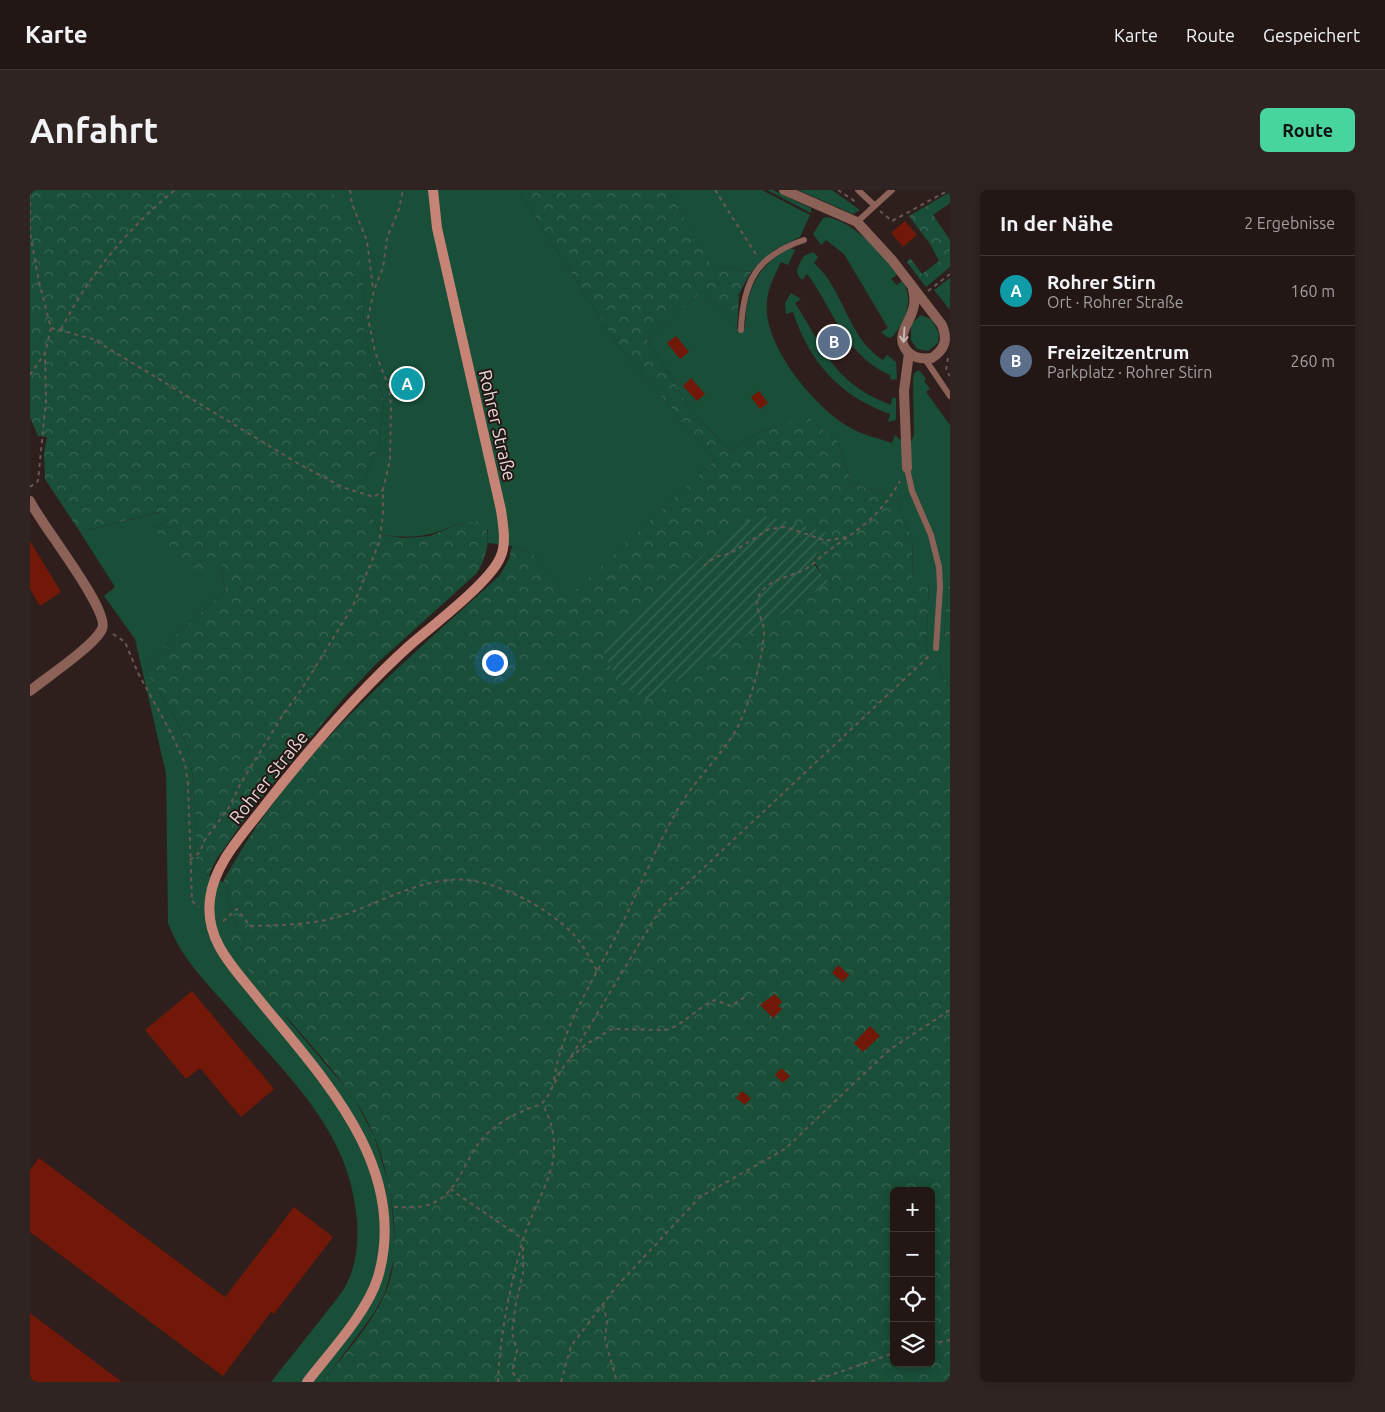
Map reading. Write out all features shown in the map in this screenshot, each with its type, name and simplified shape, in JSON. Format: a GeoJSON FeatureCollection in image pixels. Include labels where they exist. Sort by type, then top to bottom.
{"type":"FeatureCollection","features":[{"type":"Feature","properties":{"kind":"main road","name":"Rohrer Straße"},"geometry":{"type":"LineString","coordinates":[[307,1382],[357,1316],[378,1278],[384,1248],[383,1208],[369,1153],[350,1118],[306,1056],[221,952],[212,929],[209,911],[213,884],[226,858],[302,758],[346,707],[391,662],[488,575],[501,556],[504,534],[501,510],[443,254],[433,190]]}},
{"type":"Feature","properties":{"kind":"street"},"geometry":{"type":"LineString","coordinates":[[784,190],[857,222],[876,240],[942,325],[946,338],[939,353],[925,359],[914,357],[909,353],[902,341],[902,334],[914,307],[913,289]]}},
{"type":"Feature","properties":{"kind":"street"},"geometry":{"type":"LineString","coordinates":[[907,468],[904,391],[909,353]]}},
{"type":"Feature","properties":{"kind":"street"},"geometry":{"type":"LineString","coordinates":[[30,501],[100,609],[104,621],[103,627],[89,644],[30,691]]}},
{"type":"Feature","properties":{"kind":"lane"},"geometry":{"type":"LineString","coordinates":[[858,190],[874,205]]}},
{"type":"Feature","properties":{"kind":"lane"},"geometry":{"type":"LineString","coordinates":[[857,222],[892,190]]}},
{"type":"Feature","properties":{"kind":"lane"},"geometry":{"type":"LineString","coordinates":[[741,330],[742,308],[746,289],[765,262],[777,252],[804,240]]}},
{"type":"Feature","properties":{"kind":"lane"},"geometry":{"type":"LineString","coordinates":[[925,359],[950,396]]}},
{"type":"Feature","properties":{"kind":"lane"},"geometry":{"type":"LineString","coordinates":[[907,468],[912,491],[931,535],[939,567],[940,587],[936,648]]}},
{"type":"Feature","properties":{"kind":"path"},"geometry":{"type":"LineString","coordinates":[[30,190],[30,234],[39,282],[52,328],[45,352],[30,375]]}},
{"type":"Feature","properties":{"kind":"path"},"geometry":{"type":"LineString","coordinates":[[61,328],[74,303],[111,251],[175,190]]}},
{"type":"Feature","properties":{"kind":"path"},"geometry":{"type":"LineString","coordinates":[[350,190],[352,204],[367,241],[374,290]]}},
{"type":"Feature","properties":{"kind":"path"},"geometry":{"type":"LineString","coordinates":[[190,860],[200,852],[204,841],[228,809],[241,783],[282,716],[303,687],[353,606],[378,543],[383,490],[390,460],[391,406],[389,387],[370,336],[368,318],[374,290],[383,268],[388,238],[399,209],[403,190]]}},
{"type":"Feature","properties":{"kind":"path"},"geometry":{"type":"LineString","coordinates":[[715,190],[750,244],[754,254],[765,262]]}},
{"type":"Feature","properties":{"kind":"path"},"geometry":{"type":"LineString","coordinates":[[874,205],[892,221],[948,190]]}},
{"type":"Feature","properties":{"kind":"path"},"geometry":{"type":"LineString","coordinates":[[930,290],[950,274]]}},
{"type":"Feature","properties":{"kind":"path"},"geometry":{"type":"LineString","coordinates":[[52,328],[61,328],[93,339],[291,460],[342,487],[374,497],[383,490]]}},
{"type":"Feature","properties":{"kind":"path"},"geometry":{"type":"LineString","coordinates":[[30,487],[38,481],[46,401],[45,352]]}},
{"type":"Feature","properties":{"kind":"path"},"geometry":{"type":"LineString","coordinates":[[949,354],[946,370],[950,376]]}},
{"type":"Feature","properties":{"kind":"path"},"geometry":{"type":"LineString","coordinates":[[553,1084],[556,1062],[578,1007],[598,972],[658,845],[687,795],[725,749],[745,712],[764,630],[757,603],[759,595],[765,588],[779,579],[805,569],[874,518],[892,495],[907,468]]}},
{"type":"Feature","properties":{"kind":"path"},"geometry":{"type":"LineString","coordinates":[[704,566],[715,557],[731,553],[769,528],[786,527],[826,541],[850,536]]}},
{"type":"Feature","properties":{"kind":"path"},"geometry":{"type":"LineString","coordinates":[[103,627],[125,642],[138,673],[180,750],[188,784],[192,901],[209,911],[219,922],[226,920],[237,909],[250,926],[311,923],[343,915],[422,885],[449,879],[478,882],[502,888],[548,914],[573,934],[598,972]]}},
{"type":"Feature","properties":{"kind":"path"},"geometry":{"type":"LineString","coordinates":[[383,1208],[422,1207],[436,1202],[450,1189],[482,1139],[500,1123],[521,1111],[542,1104],[560,1070],[661,908],[923,663],[936,648]]}},
{"type":"Feature","properties":{"kind":"path"},"geometry":{"type":"LineString","coordinates":[[568,1060],[585,1045],[612,1030],[666,1030],[674,1028],[704,1004],[716,1000],[731,1006],[748,995]]}},
{"type":"Feature","properties":{"kind":"path"},"geometry":{"type":"LineString","coordinates":[[561,1382],[571,1346],[603,1304],[700,1197],[786,1149],[889,1050],[950,1010]]}},
{"type":"Feature","properties":{"kind":"path"},"geometry":{"type":"LineString","coordinates":[[498,1382],[499,1358],[510,1290],[523,1239],[550,1170],[555,1148],[551,1120],[542,1104]]}},
{"type":"Feature","properties":{"kind":"path"},"geometry":{"type":"LineString","coordinates":[[450,1189],[523,1239]]}},
{"type":"Feature","properties":{"kind":"path"},"geometry":{"type":"LineString","coordinates":[[520,1382],[512,1372],[517,1350],[512,1332],[523,1273],[523,1239]]}},
{"type":"Feature","properties":{"kind":"path"},"geometry":{"type":"LineString","coordinates":[[603,1304],[607,1320],[606,1340],[617,1382]]}},
{"type":"Feature","properties":{"kind":"path"},"geometry":{"type":"LineString","coordinates":[[935,1343],[950,1340]]}},
{"type":"Feature","properties":{"kind":"path"},"geometry":{"type":"LineString","coordinates":[[811,1382],[890,1354]]}},
{"type":"Feature","properties":{"kind":"green space"},"geometry":{"type":"Polygon","coordinates":[[[30,190],[330,190],[348,215],[357,244],[363,277],[364,329],[371,365],[384,401],[379,445],[365,478],[365,504],[382,535],[405,538],[430,536],[463,522],[484,521],[488,534],[487,548],[477,573],[375,665],[342,700],[252,809],[216,860],[209,875],[196,870],[195,796],[190,760],[185,743],[171,711],[145,670],[170,640],[225,591],[222,565],[185,574],[154,528],[167,521],[160,512],[80,532],[45,479],[44,453],[47,437],[38,436],[30,417],[30,190]]]}},
{"type":"Feature","properties":{"kind":"green space"},"geometry":{"type":"Polygon","coordinates":[[[330,190],[518,190],[618,345],[715,460],[567,599],[533,554],[512,546],[488,543],[488,530],[463,522],[441,531],[424,535],[405,537],[382,535],[365,504],[365,478],[379,445],[384,401],[371,365],[364,329],[363,277],[330,190]]]}},
{"type":"Feature","properties":{"kind":"green space"},"geometry":{"type":"Polygon","coordinates":[[[518,190],[668,190],[715,272],[723,267],[751,272],[739,294],[737,329],[704,290],[647,339],[692,411],[730,451],[760,432],[807,415],[817,426],[837,439],[851,481],[897,502],[912,539],[913,583],[929,581],[926,650],[950,686],[950,1382],[323,1382],[380,1304],[392,1273],[395,1234],[385,1167],[368,1123],[352,1096],[322,1057],[257,982],[229,941],[237,929],[229,904],[227,884],[223,882],[249,837],[313,755],[385,680],[500,575],[509,559],[512,546],[533,554],[567,598],[715,460],[618,345],[518,190]],[[737,524],[828,583],[814,562],[825,532],[737,524]]]}},
{"type":"Feature","properties":{"kind":"green space"},"geometry":{"type":"Polygon","coordinates":[[[668,190],[762,190],[810,215],[800,237],[774,250],[751,272],[723,267],[715,273],[668,190]]]}},
{"type":"Feature","properties":{"kind":"green space"},"geometry":{"type":"Polygon","coordinates":[[[767,190],[773,190],[811,208],[811,213],[767,190]]]}},
{"type":"Feature","properties":{"kind":"green space"},"geometry":{"type":"Polygon","coordinates":[[[798,190],[832,190],[860,210],[853,214],[798,190]]]}},
{"type":"Feature","properties":{"kind":"green space"},"geometry":{"type":"Polygon","coordinates":[[[950,192],[950,203],[933,215],[950,240],[950,267],[926,287],[907,262],[910,258],[922,274],[939,261],[930,244],[909,216],[950,192]]]}},
{"type":"Feature","properties":{"kind":"green space"},"geometry":{"type":"Polygon","coordinates":[[[827,217],[848,226],[867,240],[898,274],[891,279],[897,285],[902,281],[906,288],[908,295],[907,310],[901,325],[891,338],[881,332],[888,328],[844,254],[826,240],[821,245],[813,234],[823,218],[827,217]]]}},
{"type":"Feature","properties":{"kind":"green space"},"geometry":{"type":"Polygon","coordinates":[[[790,248],[795,250],[788,265],[781,262],[770,286],[767,302],[768,319],[773,336],[782,355],[806,390],[835,418],[854,430],[892,443],[895,435],[903,442],[911,442],[914,435],[913,380],[914,373],[919,370],[926,379],[924,381],[930,389],[926,392],[950,425],[950,579],[948,579],[944,641],[950,643],[950,686],[926,650],[929,582],[913,584],[912,539],[897,502],[851,481],[837,439],[817,426],[807,416],[760,432],[730,451],[692,411],[647,339],[704,290],[737,329],[745,328],[748,302],[755,281],[769,263],[790,248]]]}},
{"type":"Feature","properties":{"kind":"green space"},"geometry":{"type":"Polygon","coordinates":[[[813,252],[818,257],[814,263],[833,286],[862,340],[871,351],[883,360],[887,355],[896,362],[897,379],[891,380],[890,375],[863,357],[844,334],[807,274],[802,280],[799,277],[797,271],[800,262],[804,256],[813,252]]]}},
{"type":"Feature","properties":{"kind":"green space"},"geometry":{"type":"Polygon","coordinates":[[[950,278],[950,310],[934,290],[950,278]]]}},
{"type":"Feature","properties":{"kind":"green space"},"geometry":{"type":"Polygon","coordinates":[[[791,293],[801,299],[795,303],[823,350],[843,375],[855,386],[871,396],[891,405],[892,398],[896,398],[896,420],[888,422],[890,414],[856,398],[829,375],[818,362],[808,347],[793,312],[786,314],[785,303],[791,293]]]}},
{"type":"Feature","properties":{"kind":"green space"},"geometry":{"type":"Polygon","coordinates":[[[921,315],[931,319],[939,333],[938,343],[928,351],[917,349],[911,340],[911,324],[921,315]]]}},
{"type":"Feature","properties":{"kind":"green space"},"geometry":{"type":"Polygon","coordinates":[[[161,512],[167,521],[154,528],[222,565],[225,591],[170,640],[145,670],[179,726],[190,760],[195,796],[196,869],[227,884],[229,904],[237,929],[287,1019],[353,1096],[374,1136],[390,1188],[396,1252],[385,1293],[374,1313],[323,1382],[271,1382],[345,1287],[356,1252],[357,1220],[352,1188],[343,1159],[330,1133],[314,1108],[188,960],[168,923],[166,774],[135,639],[104,596],[115,587],[80,532],[161,512]]]}},
{"type":"Feature","properties":{"kind":"green space"},"geometry":{"type":"Polygon","coordinates":[[[767,516],[826,532],[813,563],[829,583],[646,700],[617,682],[602,647],[737,524],[767,516]]]}},
{"type":"Feature","properties":{"kind":"green space"},"geometry":{"type":"Polygon","coordinates":[[[948,579],[950,579],[950,643],[944,642],[948,579]]]}},
{"type":"Feature","properties":{"kind":"building"},"geometry":{"type":"Polygon","coordinates":[[[905,221],[917,235],[903,247],[891,233],[905,221]]]}},
{"type":"Feature","properties":{"kind":"building"},"geometry":{"type":"Polygon","coordinates":[[[676,336],[689,352],[680,359],[667,343],[676,336]]]}},
{"type":"Feature","properties":{"kind":"building"},"geometry":{"type":"Polygon","coordinates":[[[691,378],[705,394],[697,401],[683,386],[691,378]]]}},
{"type":"Feature","properties":{"kind":"building"},"geometry":{"type":"Polygon","coordinates":[[[759,391],[768,403],[760,409],[751,397],[759,391]]]}},
{"type":"Feature","properties":{"kind":"building"},"geometry":{"type":"Polygon","coordinates":[[[30,541],[61,592],[40,606],[30,589],[30,541]]]}},
{"type":"Feature","properties":{"kind":"building"},"geometry":{"type":"Polygon","coordinates":[[[838,965],[849,975],[843,982],[832,973],[838,965]]]}},
{"type":"Feature","properties":{"kind":"building"},"geometry":{"type":"Polygon","coordinates":[[[192,991],[274,1089],[241,1117],[200,1068],[186,1079],[145,1030],[192,991]]]}},
{"type":"Feature","properties":{"kind":"building"},"geometry":{"type":"Polygon","coordinates":[[[775,994],[782,1002],[778,1006],[782,1009],[773,1018],[760,1005],[775,994]]]}},
{"type":"Feature","properties":{"kind":"building"},"geometry":{"type":"Polygon","coordinates":[[[870,1026],[880,1036],[863,1052],[854,1043],[870,1026]]]}},
{"type":"Feature","properties":{"kind":"building"},"geometry":{"type":"Polygon","coordinates":[[[781,1068],[790,1076],[783,1083],[775,1075],[781,1068]]]}},
{"type":"Feature","properties":{"kind":"building"},"geometry":{"type":"Polygon","coordinates":[[[742,1091],[751,1098],[745,1105],[736,1098],[742,1091]]]}},
{"type":"Feature","properties":{"kind":"building"},"geometry":{"type":"Polygon","coordinates":[[[39,1158],[225,1297],[294,1207],[333,1237],[274,1314],[271,1312],[223,1376],[30,1232],[30,1170],[39,1158]]]}},
{"type":"Feature","properties":{"kind":"building"},"geometry":{"type":"Polygon","coordinates":[[[30,1313],[122,1382],[30,1382],[30,1313]]]}},
{"type":"Feature","properties":{"kind":"place","name":"Freizeitzentrum"},"geometry":{"type":"Point","coordinates":[834,342]}},
{"type":"Feature","properties":{"kind":"place","name":"Rohrer Stirn"},"geometry":{"type":"Point","coordinates":[407,384]}}]}
